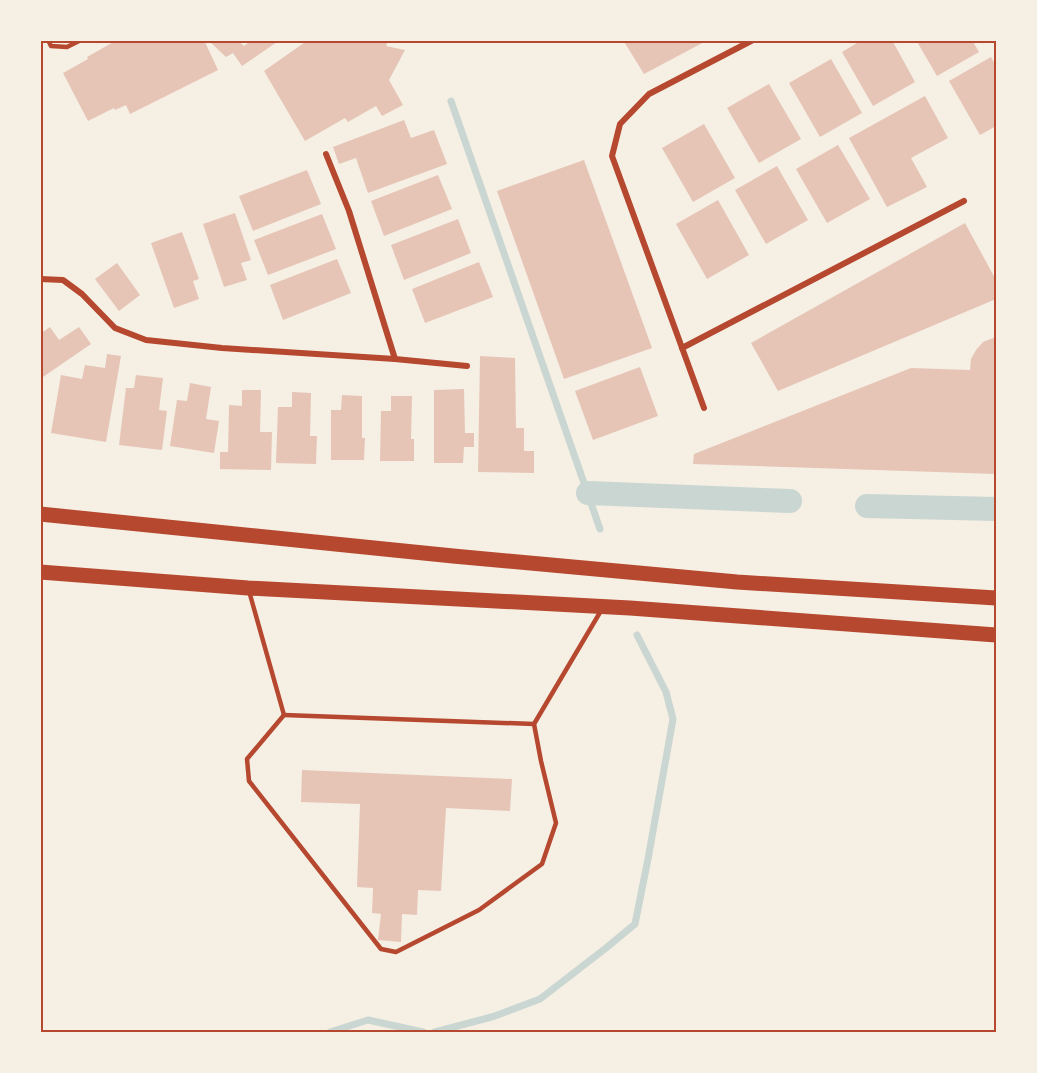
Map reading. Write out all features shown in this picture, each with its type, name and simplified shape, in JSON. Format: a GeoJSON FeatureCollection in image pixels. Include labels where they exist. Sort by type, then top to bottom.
{"type":"FeatureCollection","features":[{"type":"Feature","properties":{"kind":"main road"},"geometry":{"type":"LineString","coordinates":[[40,514],[737,582],[996,598]]}},
{"type":"Feature","properties":{"kind":"main road"},"geometry":{"type":"LineString","coordinates":[[40,572],[248,588],[604,607],[996,635]]}},
{"type":"Feature","properties":{"kind":"street"},"geometry":{"type":"LineString","coordinates":[[704,408],[612,156],[620,124],[649,94],[753,40]]}},
{"type":"Feature","properties":{"kind":"street"},"geometry":{"type":"LineString","coordinates":[[326,154],[349,211],[395,358]]}},
{"type":"Feature","properties":{"kind":"street"},"geometry":{"type":"LineString","coordinates":[[682,348],[964,201]]}},
{"type":"Feature","properties":{"kind":"street"},"geometry":{"type":"LineString","coordinates":[[40,279],[63,280],[82,294],[115,328],[147,340],[222,348],[395,358],[467,366]]}},
{"type":"Feature","properties":{"kind":"lane"},"geometry":{"type":"LineString","coordinates":[[48,40],[51,46],[67,47],[81,40]]}},
{"type":"Feature","properties":{"kind":"lane"},"geometry":{"type":"LineString","coordinates":[[248,588],[284,715]]}},
{"type":"Feature","properties":{"kind":"lane"},"geometry":{"type":"LineString","coordinates":[[284,715],[247,759],[249,781],[381,949],[396,952],[479,910],[542,864],[556,823],[534,724],[604,607]]}},
{"type":"Feature","properties":{"kind":"lane"},"geometry":{"type":"LineString","coordinates":[[284,715],[534,724]]}},
{"type":"Feature","properties":{"kind":"building"},"geometry":{"type":"Polygon","coordinates":[[[117,40],[204,40],[218,70],[130,114],[126,105],[115,110],[114,108],[88,121],[63,73],[117,40]]]}},
{"type":"Feature","properties":{"kind":"building"},"geometry":{"type":"Polygon","coordinates":[[[208,40],[237,40],[244,46],[252,40],[280,40],[242,66],[233,53],[226,57],[208,40]]]}},
{"type":"Feature","properties":{"kind":"building"},"geometry":{"type":"Polygon","coordinates":[[[308,40],[388,40],[386,46],[405,50],[389,80],[403,105],[382,116],[376,106],[348,122],[345,118],[305,141],[264,71],[308,40]]]}},
{"type":"Feature","properties":{"kind":"building"},"geometry":{"type":"Polygon","coordinates":[[[623,40],[708,40],[644,74],[623,40]]]}},
{"type":"Feature","properties":{"kind":"building"},"geometry":{"type":"Polygon","coordinates":[[[862,40],[892,40],[915,82],[873,106],[842,52],[862,40]]]}},
{"type":"Feature","properties":{"kind":"building"},"geometry":{"type":"Polygon","coordinates":[[[916,40],[972,40],[979,52],[937,76],[916,40]]]}},
{"type":"Feature","properties":{"kind":"building"},"geometry":{"type":"Polygon","coordinates":[[[991,57],[996,66],[996,126],[980,135],[949,81],[991,57]]]}},
{"type":"Feature","properties":{"kind":"building"},"geometry":{"type":"Polygon","coordinates":[[[831,59],[862,113],[820,137],[789,83],[831,59]]]}},
{"type":"Feature","properties":{"kind":"building"},"geometry":{"type":"Polygon","coordinates":[[[769,84],[801,139],[759,163],[727,108],[769,84]]]}},
{"type":"Feature","properties":{"kind":"building"},"geometry":{"type":"Polygon","coordinates":[[[925,96],[948,138],[911,158],[927,187],[887,207],[849,138],[925,96]]]}},
{"type":"Feature","properties":{"kind":"building"},"geometry":{"type":"Polygon","coordinates":[[[404,120],[411,138],[434,130],[447,164],[368,193],[356,158],[339,164],[333,147],[404,120]]]}},
{"type":"Feature","properties":{"kind":"building"},"geometry":{"type":"Polygon","coordinates":[[[704,124],[735,178],[693,202],[662,148],[704,124]]]}},
{"type":"Feature","properties":{"kind":"building"},"geometry":{"type":"Polygon","coordinates":[[[838,145],[870,199],[827,223],[796,169],[838,145]]]}},
{"type":"Feature","properties":{"kind":"building"},"geometry":{"type":"Polygon","coordinates":[[[584,160],[652,348],[564,379],[497,191],[584,160]]]}},
{"type":"Feature","properties":{"kind":"building"},"geometry":{"type":"Polygon","coordinates":[[[777,166],[808,220],[766,244],[735,190],[777,166]]]}},
{"type":"Feature","properties":{"kind":"building"},"geometry":{"type":"Polygon","coordinates":[[[307,170],[321,204],[253,231],[239,196],[307,170]]]}},
{"type":"Feature","properties":{"kind":"building"},"geometry":{"type":"Polygon","coordinates":[[[438,175],[452,209],[384,236],[371,201],[438,175]]]}},
{"type":"Feature","properties":{"kind":"building"},"geometry":{"type":"Polygon","coordinates":[[[718,200],[749,255],[707,279],[676,224],[718,200]]]}},
{"type":"Feature","properties":{"kind":"building"},"geometry":{"type":"Polygon","coordinates":[[[235,213],[251,260],[241,263],[247,280],[224,287],[203,224],[235,213]]]}},
{"type":"Feature","properties":{"kind":"building"},"geometry":{"type":"Polygon","coordinates":[[[322,214],[336,249],[268,275],[254,240],[322,214]]]}},
{"type":"Feature","properties":{"kind":"building"},"geometry":{"type":"Polygon","coordinates":[[[458,219],[471,253],[404,280],[391,245],[458,219]]]}},
{"type":"Feature","properties":{"kind":"building"},"geometry":{"type":"Polygon","coordinates":[[[965,223],[996,280],[996,299],[778,391],[751,343],[965,223]]]}},
{"type":"Feature","properties":{"kind":"building"},"geometry":{"type":"Polygon","coordinates":[[[182,232],[199,279],[193,281],[199,299],[174,308],[151,243],[182,232]]]}},
{"type":"Feature","properties":{"kind":"building"},"geometry":{"type":"Polygon","coordinates":[[[337,259],[351,293],[283,320],[270,285],[337,259]]]}},
{"type":"Feature","properties":{"kind":"building"},"geometry":{"type":"Polygon","coordinates":[[[479,262],[493,297],[425,323],[412,289],[479,262]]]}},
{"type":"Feature","properties":{"kind":"building"},"geometry":{"type":"Polygon","coordinates":[[[117,263],[140,295],[119,311],[95,279],[117,263]]]}},
{"type":"Feature","properties":{"kind":"building"},"geometry":{"type":"Polygon","coordinates":[[[50,327],[59,340],[79,327],[91,344],[40,379],[40,334],[50,327]]]}},
{"type":"Feature","properties":{"kind":"building"},"geometry":{"type":"Polygon","coordinates":[[[996,337],[996,474],[693,464],[694,454],[911,368],[970,370],[971,359],[976,350],[983,342],[996,337]]]}},
{"type":"Feature","properties":{"kind":"building"},"geometry":{"type":"Polygon","coordinates":[[[107,354],[121,356],[106,442],[51,433],[61,375],[82,379],[85,365],[105,368],[107,354]]]}},
{"type":"Feature","properties":{"kind":"building"},"geometry":{"type":"Polygon","coordinates":[[[480,356],[515,358],[516,428],[524,428],[524,451],[534,451],[534,473],[478,472],[480,356]]]}},
{"type":"Feature","properties":{"kind":"building"},"geometry":{"type":"Polygon","coordinates":[[[640,367],[658,416],[593,440],[575,391],[640,367]]]}},
{"type":"Feature","properties":{"kind":"building"},"geometry":{"type":"Polygon","coordinates":[[[136,375],[163,378],[159,410],[167,411],[162,450],[119,445],[126,388],[134,388],[136,375]]]}},
{"type":"Feature","properties":{"kind":"building"},"geometry":{"type":"Polygon","coordinates":[[[190,383],[211,387],[206,419],[219,421],[214,453],[170,446],[177,400],[187,401],[190,383]]]}},
{"type":"Feature","properties":{"kind":"building"},"geometry":{"type":"Polygon","coordinates":[[[464,389],[465,433],[474,433],[474,447],[464,447],[463,463],[434,463],[434,390],[464,389]]]}},
{"type":"Feature","properties":{"kind":"building"},"geometry":{"type":"Polygon","coordinates":[[[242,390],[261,390],[260,432],[272,432],[271,470],[220,469],[220,452],[228,452],[229,405],[242,406],[242,390]]]}},
{"type":"Feature","properties":{"kind":"building"},"geometry":{"type":"Polygon","coordinates":[[[292,392],[311,393],[310,436],[317,436],[316,464],[276,463],[278,407],[292,407],[292,392]]]}},
{"type":"Feature","properties":{"kind":"building"},"geometry":{"type":"Polygon","coordinates":[[[342,395],[362,396],[364,460],[331,460],[331,410],[341,410],[342,395]]]}},
{"type":"Feature","properties":{"kind":"building"},"geometry":{"type":"Polygon","coordinates":[[[391,396],[412,396],[411,439],[414,439],[414,461],[380,461],[381,411],[391,411],[391,396]]]}},
{"type":"Feature","properties":{"kind":"building"},"geometry":{"type":"Polygon","coordinates":[[[302,770],[512,779],[510,811],[446,808],[441,891],[418,890],[417,915],[402,914],[401,942],[378,940],[381,914],[372,913],[373,888],[357,887],[360,804],[301,802],[302,770]]]}},
{"type":"Feature","properties":{"kind":"waterway"},"geometry":{"type":"LineString","coordinates":[[451,101],[600,529]]}},
{"type":"Feature","properties":{"kind":"waterway"},"geometry":{"type":"LineString","coordinates":[[588,493],[790,501]]}},
{"type":"Feature","properties":{"kind":"waterway"},"geometry":{"type":"LineString","coordinates":[[867,506],[996,509]]}},
{"type":"Feature","properties":{"kind":"waterway"},"geometry":{"type":"LineString","coordinates":[[435,1032],[495,1016],[540,999],[635,924],[673,719],[666,692],[637,635]]}},
{"type":"Feature","properties":{"kind":"waterway"},"geometry":{"type":"LineString","coordinates":[[330,1032],[368,1020],[423,1032]]}}]}
